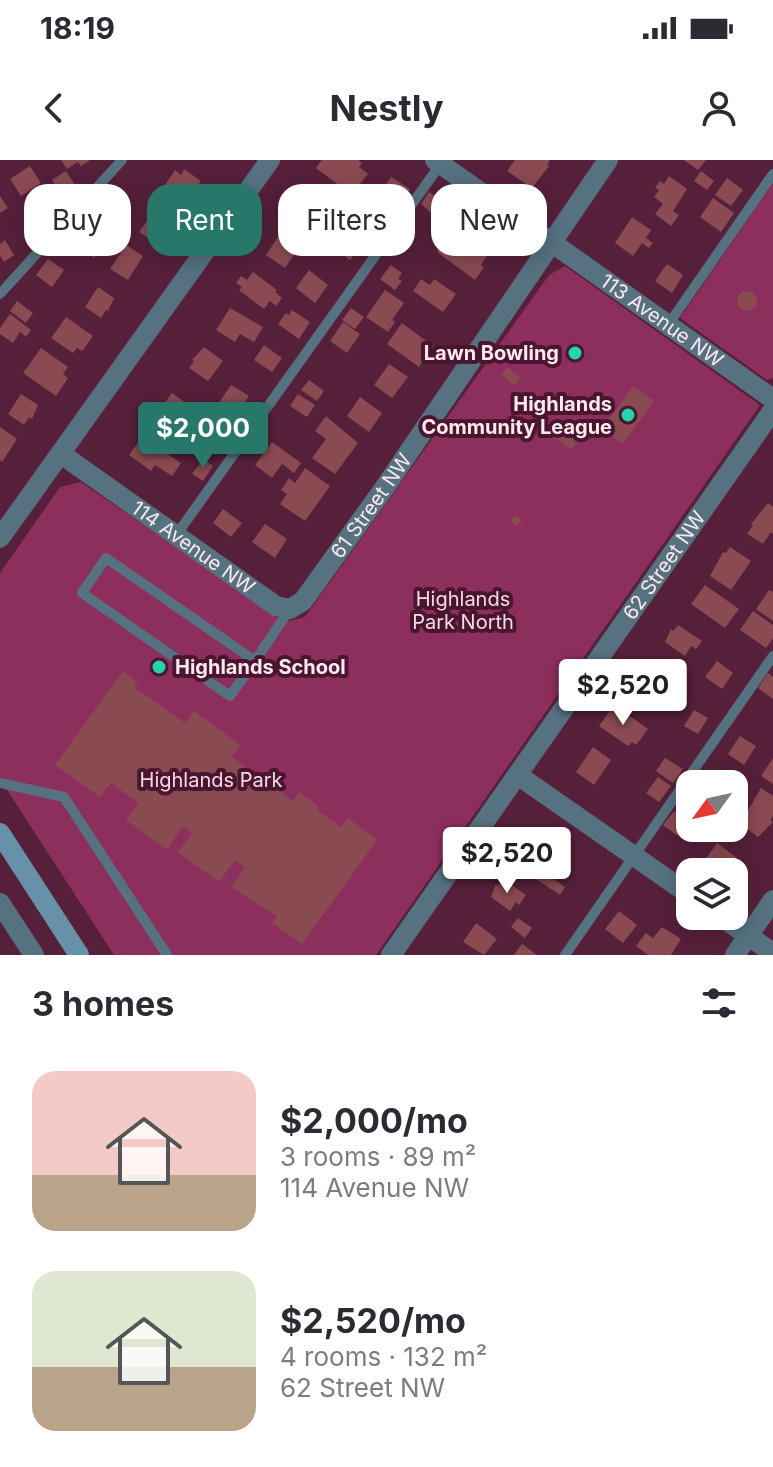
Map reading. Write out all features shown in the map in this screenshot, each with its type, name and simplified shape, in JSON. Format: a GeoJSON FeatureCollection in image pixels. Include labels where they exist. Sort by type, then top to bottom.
{"type":"FeatureCollection","features":[{"type":"Feature","properties":{"kind":"main road"},"geometry":{"type":"LineString","coordinates":[[0,833],[79,955]]}},
{"type":"Feature","properties":{"kind":"street"},"geometry":{"type":"LineString","coordinates":[[0,538],[270,160]]}},
{"type":"Feature","properties":{"kind":"street","name":"61 Street NW"},"geometry":{"type":"LineString","coordinates":[[290,609],[303,601],[385,487],[608,160]]}},
{"type":"Feature","properties":{"kind":"street","name":"113 Avenue NW"},"geometry":{"type":"LineString","coordinates":[[439,161],[773,399]]}},
{"type":"Feature","properties":{"kind":"street","name":"62 Street NW"},"geometry":{"type":"LineString","coordinates":[[391,955],[773,410]]}},
{"type":"Feature","properties":{"kind":"street","name":"114 Avenue NW"},"geometry":{"type":"LineString","coordinates":[[61,454],[276,606],[290,609]]}},
{"type":"Feature","properties":{"kind":"street"},"geometry":{"type":"LineString","coordinates":[[519,776],[676,885]]}},
{"type":"Feature","properties":{"kind":"street"},"geometry":{"type":"LineString","coordinates":[[735,955],[773,900]]}},
{"type":"Feature","properties":{"kind":"street"},"geometry":{"type":"LineString","coordinates":[[0,903],[34,955]]}},
{"type":"Feature","properties":{"kind":"street"},"geometry":{"type":"LineString","coordinates":[[740,930],[773,953]]}},
{"type":"Feature","properties":{"kind":"lane"},"geometry":{"type":"LineString","coordinates":[[0,294],[122,160]]}},
{"type":"Feature","properties":{"kind":"lane"},"geometry":{"type":"LineString","coordinates":[[177,534],[439,161]]}},
{"type":"Feature","properties":{"kind":"lane"},"geometry":{"type":"LineString","coordinates":[[668,325],[773,174]]}},
{"type":"Feature","properties":{"kind":"lane"},"geometry":{"type":"LineString","coordinates":[[255,661],[106,558],[82,593],[230,696],[255,661],[290,609]]}},
{"type":"Feature","properties":{"kind":"lane"},"geometry":{"type":"LineString","coordinates":[[565,955],[773,656]]}},
{"type":"Feature","properties":{"kind":"lane"},"geometry":{"type":"LineString","coordinates":[[0,783],[64,797],[167,955]]}},
{"type":"Feature","properties":{"kind":"green space"},"geometry":{"type":"Polygon","coordinates":[[[773,183],[773,378],[767,380],[680,318],[773,183]]]}},
{"type":"Feature","properties":{"kind":"green space","name":"Highlands Park"},"geometry":{"type":"Polygon","coordinates":[[[565,266],[760,405],[376,955],[114,955],[0,779],[0,573],[60,487],[81,482],[285,622],[305,617],[549,275],[565,266]]]}},
{"type":"Feature","properties":{"kind":"building"},"geometry":{"type":"Polygon","coordinates":[[[61,160],[90,160],[81,166],[78,162],[67,169],[61,160]]]}},
{"type":"Feature","properties":{"kind":"building"},"geometry":{"type":"Polygon","coordinates":[[[322,160],[358,160],[362,163],[359,167],[368,174],[360,184],[337,184],[316,168],[322,160]]]}},
{"type":"Feature","properties":{"kind":"building"},"geometry":{"type":"Polygon","coordinates":[[[515,160],[550,160],[535,184],[526,184],[507,171],[515,160]]]}},
{"type":"Feature","properties":{"kind":"building"},"geometry":{"type":"Polygon","coordinates":[[[684,160],[706,160],[698,170],[684,160]]]}},
{"type":"Feature","properties":{"kind":"building"},"geometry":{"type":"Polygon","coordinates":[[[30,166],[41,183],[24,184],[24,194],[21,196],[10,179],[30,166]]]}},
{"type":"Feature","properties":{"kind":"building"},"geometry":{"type":"Polygon","coordinates":[[[184,169],[201,181],[199,184],[166,184],[175,170],[181,175],[184,169]]]}},
{"type":"Feature","properties":{"kind":"building"},"geometry":{"type":"Polygon","coordinates":[[[66,171],[74,184],[54,184],[52,180],[66,171]]]}},
{"type":"Feature","properties":{"kind":"building"},"geometry":{"type":"Polygon","coordinates":[[[701,171],[714,181],[707,190],[694,181],[701,171]]]}},
{"type":"Feature","properties":{"kind":"building"},"geometry":{"type":"Polygon","coordinates":[[[669,176],[687,189],[673,211],[679,215],[671,226],[655,214],[663,204],[654,197],[660,181],[664,184],[669,176]]]}},
{"type":"Feature","properties":{"kind":"building"},"geometry":{"type":"Polygon","coordinates":[[[391,177],[402,184],[386,184],[391,177]]]}},
{"type":"Feature","properties":{"kind":"building"},"geometry":{"type":"Polygon","coordinates":[[[727,178],[743,190],[731,206],[715,195],[727,178]]]}},
{"type":"Feature","properties":{"kind":"building"},"geometry":{"type":"Polygon","coordinates":[[[429,192],[431,193],[431,213],[421,204],[429,192]]]}},
{"type":"Feature","properties":{"kind":"building"},"geometry":{"type":"Polygon","coordinates":[[[0,196],[8,208],[0,213],[0,196]]]}},
{"type":"Feature","properties":{"kind":"building"},"geometry":{"type":"Polygon","coordinates":[[[713,198],[734,213],[721,232],[700,217],[713,198]]]}},
{"type":"Feature","properties":{"kind":"building"},"geometry":{"type":"Polygon","coordinates":[[[632,217],[651,230],[646,238],[653,243],[649,248],[642,243],[633,256],[615,243],[632,217]]]}},
{"type":"Feature","properties":{"kind":"building"},"geometry":{"type":"Polygon","coordinates":[[[147,221],[147,237],[139,232],[147,221]]]}},
{"type":"Feature","properties":{"kind":"building"},"geometry":{"type":"Polygon","coordinates":[[[278,237],[278,256],[293,256],[285,268],[266,255],[278,237]]]}},
{"type":"Feature","properties":{"kind":"building"},"geometry":{"type":"Polygon","coordinates":[[[5,240],[14,255],[4,262],[0,256],[0,244],[5,240]]]}},
{"type":"Feature","properties":{"kind":"building"},"geometry":{"type":"Polygon","coordinates":[[[131,248],[143,256],[128,280],[110,269],[119,256],[131,256],[131,248]]]}},
{"type":"Feature","properties":{"kind":"building"},"geometry":{"type":"Polygon","coordinates":[[[442,256],[487,256],[475,280],[442,256]]]}},
{"type":"Feature","properties":{"kind":"building"},"geometry":{"type":"Polygon","coordinates":[[[48,259],[64,270],[52,287],[36,275],[48,259]]]}},
{"type":"Feature","properties":{"kind":"building"},"geometry":{"type":"Polygon","coordinates":[[[667,264],[683,275],[672,293],[655,281],[667,264]]]}},
{"type":"Feature","properties":{"kind":"building"},"geometry":{"type":"Polygon","coordinates":[[[391,265],[402,273],[398,279],[402,281],[395,290],[380,279],[391,265]]]}},
{"type":"Feature","properties":{"kind":"building"},"geometry":{"type":"Polygon","coordinates":[[[309,270],[328,285],[315,303],[296,288],[309,270]]]}},
{"type":"Feature","properties":{"kind":"building"},"geometry":{"type":"Polygon","coordinates":[[[253,272],[277,290],[275,292],[282,298],[276,306],[270,301],[264,309],[239,290],[242,287],[236,283],[241,276],[247,280],[253,272]]]}},
{"type":"Feature","properties":{"kind":"building"},"geometry":{"type":"Polygon","coordinates":[[[421,279],[430,285],[434,279],[456,294],[443,312],[413,291],[421,279]]]}},
{"type":"Feature","properties":{"kind":"building"},"geometry":{"type":"Polygon","coordinates":[[[98,287],[114,298],[101,318],[85,307],[98,287]]]}},
{"type":"Feature","properties":{"kind":"building"},"geometry":{"type":"Polygon","coordinates":[[[385,290],[404,303],[388,332],[366,317],[385,290]]]}},
{"type":"Feature","properties":{"kind":"building"},"geometry":{"type":"Polygon","coordinates":[[[747,291],[754,294],[757,301],[754,308],[747,311],[740,308],[737,301],[740,294],[747,291]]]}},
{"type":"Feature","properties":{"kind":"building"},"geometry":{"type":"Polygon","coordinates":[[[17,301],[33,313],[26,323],[10,311],[17,301]]]}},
{"type":"Feature","properties":{"kind":"building"},"geometry":{"type":"Polygon","coordinates":[[[230,308],[263,327],[254,342],[240,334],[235,342],[216,330],[230,308]]]}},
{"type":"Feature","properties":{"kind":"building"},"geometry":{"type":"Polygon","coordinates":[[[351,308],[364,317],[355,329],[342,320],[351,308]]]}},
{"type":"Feature","properties":{"kind":"building"},"geometry":{"type":"Polygon","coordinates":[[[292,310],[310,322],[299,339],[278,324],[292,310]]]}},
{"type":"Feature","properties":{"kind":"building"},"geometry":{"type":"Polygon","coordinates":[[[10,314],[31,330],[26,337],[20,332],[13,343],[0,334],[0,328],[10,314]]]}},
{"type":"Feature","properties":{"kind":"building"},"geometry":{"type":"Polygon","coordinates":[[[66,317],[93,336],[82,351],[77,348],[73,353],[51,338],[66,317]]]}},
{"type":"Feature","properties":{"kind":"building"},"geometry":{"type":"Polygon","coordinates":[[[343,322],[360,334],[347,353],[330,341],[343,322]]]}},
{"type":"Feature","properties":{"kind":"building"},"geometry":{"type":"Polygon","coordinates":[[[402,323],[433,346],[419,367],[387,344],[402,323]]]}},
{"type":"Feature","properties":{"kind":"building"},"geometry":{"type":"Polygon","coordinates":[[[264,345],[282,358],[272,372],[254,360],[264,345]]]}},
{"type":"Feature","properties":{"kind":"building"},"geometry":{"type":"Polygon","coordinates":[[[204,347],[223,361],[208,381],[189,368],[204,347]]]}},
{"type":"Feature","properties":{"kind":"building"},"geometry":{"type":"Polygon","coordinates":[[[41,348],[68,367],[63,374],[68,378],[56,396],[23,373],[41,348]]]}},
{"type":"Feature","properties":{"kind":"building"},"geometry":{"type":"Polygon","coordinates":[[[389,364],[408,377],[392,398],[374,385],[389,364]]]}},
{"type":"Feature","properties":{"kind":"building"},"geometry":{"type":"Polygon","coordinates":[[[507,367],[520,378],[514,386],[501,374],[507,367]]]}},
{"type":"Feature","properties":{"kind":"building"},"geometry":{"type":"Polygon","coordinates":[[[309,380],[324,391],[317,401],[301,390],[309,380]]]}},
{"type":"Feature","properties":{"kind":"building"},"geometry":{"type":"Polygon","coordinates":[[[231,385],[249,396],[238,413],[220,401],[231,385]]]}},
{"type":"Feature","properties":{"kind":"building","name":"Highlands Community League"},"geometry":{"type":"Polygon","coordinates":[[[633,386],[654,401],[623,444],[602,429],[633,386]]]}},
{"type":"Feature","properties":{"kind":"building"},"geometry":{"type":"Polygon","coordinates":[[[172,393],[191,407],[177,426],[184,431],[191,421],[219,442],[208,460],[165,429],[170,421],[157,413],[172,393]]]}},
{"type":"Feature","properties":{"kind":"building"},"geometry":{"type":"Polygon","coordinates":[[[21,394],[38,405],[32,419],[29,417],[24,425],[8,414],[21,394]]]}},
{"type":"Feature","properties":{"kind":"building"},"geometry":{"type":"Polygon","coordinates":[[[298,394],[315,405],[307,417],[290,406],[298,394]]]}},
{"type":"Feature","properties":{"kind":"building"},"geometry":{"type":"Polygon","coordinates":[[[360,397],[382,413],[369,432],[347,416],[360,397]]]}},
{"type":"Feature","properties":{"kind":"building"},"geometry":{"type":"Polygon","coordinates":[[[326,416],[358,443],[335,474],[312,458],[326,439],[315,431],[326,416]]]}},
{"type":"Feature","properties":{"kind":"building"},"geometry":{"type":"Polygon","coordinates":[[[566,419],[584,432],[571,450],[553,437],[566,419]]]}},
{"type":"Feature","properties":{"kind":"building"},"geometry":{"type":"Polygon","coordinates":[[[0,427],[17,439],[2,462],[0,460],[0,427]]]}},
{"type":"Feature","properties":{"kind":"building"},"geometry":{"type":"Polygon","coordinates":[[[142,437],[181,463],[172,476],[155,465],[151,471],[129,455],[142,437]]]}},
{"type":"Feature","properties":{"kind":"building"},"geometry":{"type":"Polygon","coordinates":[[[272,442],[301,463],[294,473],[282,464],[272,478],[255,465],[272,442]]]}},
{"type":"Feature","properties":{"kind":"building"},"geometry":{"type":"Polygon","coordinates":[[[203,459],[213,466],[203,481],[192,474],[203,459]]]}},
{"type":"Feature","properties":{"kind":"building"},"geometry":{"type":"Polygon","coordinates":[[[305,468],[330,486],[305,521],[280,504],[287,494],[281,490],[289,478],[295,483],[305,468]]]}},
{"type":"Feature","properties":{"kind":"building"},"geometry":{"type":"Polygon","coordinates":[[[768,503],[773,507],[773,534],[771,532],[763,544],[747,534],[768,503]]]}},
{"type":"Feature","properties":{"kind":"building"},"geometry":{"type":"Polygon","coordinates":[[[223,509],[242,523],[231,537],[213,523],[223,509]]]}},
{"type":"Feature","properties":{"kind":"building"},"geometry":{"type":"Polygon","coordinates":[[[515,515],[522,521],[517,526],[510,521],[515,515]]]}},
{"type":"Feature","properties":{"kind":"building"},"geometry":{"type":"Polygon","coordinates":[[[265,524],[287,539],[275,558],[252,542],[265,524]]]}},
{"type":"Feature","properties":{"kind":"building"},"geometry":{"type":"Polygon","coordinates":[[[730,547],[751,561],[731,590],[710,576],[723,552],[726,553],[730,547]]]}},
{"type":"Feature","properties":{"kind":"building"},"geometry":{"type":"Polygon","coordinates":[[[705,585],[739,609],[725,628],[691,604],[705,585]]]}},
{"type":"Feature","properties":{"kind":"building"},"geometry":{"type":"Polygon","coordinates":[[[769,590],[773,592],[773,621],[756,609],[769,590]]]}},
{"type":"Feature","properties":{"kind":"building"},"geometry":{"type":"Polygon","coordinates":[[[753,611],[773,625],[773,638],[766,648],[740,630],[753,611]]]}},
{"type":"Feature","properties":{"kind":"building"},"geometry":{"type":"Polygon","coordinates":[[[678,625],[702,641],[696,649],[691,646],[685,656],[665,642],[671,629],[673,631],[678,625]]]}},
{"type":"Feature","properties":{"kind":"building"},"geometry":{"type":"Polygon","coordinates":[[[652,661],[671,675],[660,690],[664,693],[658,701],[635,685],[652,661]]]}},
{"type":"Feature","properties":{"kind":"building"},"geometry":{"type":"Polygon","coordinates":[[[717,661],[733,673],[722,689],[705,677],[717,661]]]}},
{"type":"Feature","properties":{"kind":"building"},"geometry":{"type":"Polygon","coordinates":[[[123,671],[138,682],[134,687],[185,723],[194,711],[241,745],[232,757],[293,801],[299,792],[341,827],[348,818],[377,840],[302,944],[272,923],[277,916],[231,887],[245,868],[235,860],[219,882],[178,852],[192,833],[183,826],[167,850],[126,820],[138,803],[111,783],[100,797],[55,765],[123,671]]]}},
{"type":"Feature","properties":{"kind":"building"},"geometry":{"type":"Polygon","coordinates":[[[768,673],[773,677],[773,699],[758,688],[768,673]]]}},
{"type":"Feature","properties":{"kind":"building"},"geometry":{"type":"Polygon","coordinates":[[[614,705],[648,729],[636,745],[632,742],[628,746],[599,726],[614,705]]]}},
{"type":"Feature","properties":{"kind":"building"},"geometry":{"type":"Polygon","coordinates":[[[694,710],[708,718],[698,734],[684,726],[694,710]]]}},
{"type":"Feature","properties":{"kind":"building"},"geometry":{"type":"Polygon","coordinates":[[[740,736],[756,746],[744,765],[728,754],[740,736]]]}},
{"type":"Feature","properties":{"kind":"building"},"geometry":{"type":"Polygon","coordinates":[[[593,747],[611,760],[594,785],[576,772],[593,747]]]}},
{"type":"Feature","properties":{"kind":"building"},"geometry":{"type":"Polygon","coordinates":[[[665,758],[683,769],[676,770],[673,783],[656,771],[665,758]]]}},
{"type":"Feature","properties":{"kind":"building"},"geometry":{"type":"Polygon","coordinates":[[[773,758],[773,784],[761,776],[773,758]]]}},
{"type":"Feature","properties":{"kind":"building"},"geometry":{"type":"Polygon","coordinates":[[[658,777],[671,786],[659,802],[646,793],[658,777]]]}},
{"type":"Feature","properties":{"kind":"building"},"geometry":{"type":"Polygon","coordinates":[[[761,788],[773,796],[773,816],[770,820],[773,822],[758,837],[748,830],[748,810],[761,788]]]}},
{"type":"Feature","properties":{"kind":"building"},"geometry":{"type":"Polygon","coordinates":[[[674,811],[676,813],[676,835],[663,825],[674,811]]]}},
{"type":"Feature","properties":{"kind":"building"},"geometry":{"type":"Polygon","coordinates":[[[534,836],[546,844],[550,838],[556,842],[552,848],[560,854],[554,862],[546,857],[538,869],[520,856],[534,836]]]}},
{"type":"Feature","properties":{"kind":"building"},"geometry":{"type":"Polygon","coordinates":[[[717,843],[737,858],[706,858],[717,843]]]}},
{"type":"Feature","properties":{"kind":"building"},"geometry":{"type":"Polygon","coordinates":[[[542,871],[565,887],[560,895],[536,879],[542,871]]]}},
{"type":"Feature","properties":{"kind":"building"},"geometry":{"type":"Polygon","coordinates":[[[503,879],[526,895],[510,911],[491,897],[496,884],[498,886],[503,879]]]}},
{"type":"Feature","properties":{"kind":"building"},"geometry":{"type":"Polygon","coordinates":[[[619,911],[637,925],[623,943],[605,929],[619,911]]]}},
{"type":"Feature","properties":{"kind":"building"},"geometry":{"type":"Polygon","coordinates":[[[518,918],[532,928],[525,938],[511,927],[518,918]]]}},
{"type":"Feature","properties":{"kind":"building"},"geometry":{"type":"Polygon","coordinates":[[[476,923],[497,939],[484,955],[463,942],[476,923]]]}},
{"type":"Feature","properties":{"kind":"building"},"geometry":{"type":"Polygon","coordinates":[[[662,927],[681,939],[671,955],[648,955],[636,946],[646,933],[653,938],[662,927]]]}},
{"type":"Feature","properties":{"kind":"building"},"geometry":{"type":"Polygon","coordinates":[[[522,944],[537,955],[514,955],[522,944]]]}},
{"type":"Feature","properties":{"kind":"place","name":"Lawn Bowling"},"geometry":{"type":"Point","coordinates":[575,353]}},
{"type":"Feature","properties":{"kind":"place","name":"Highlands Community League"},"geometry":{"type":"Point","coordinates":[628,415]}},
{"type":"Feature","properties":{"kind":"place","name":"Highlands School"},"geometry":{"type":"Point","coordinates":[159,667]}},
{"type":"Feature","properties":{"kind":"park label","name":"Highlands Park North"},"geometry":{"type":"Point","coordinates":[463,610]}}]}
